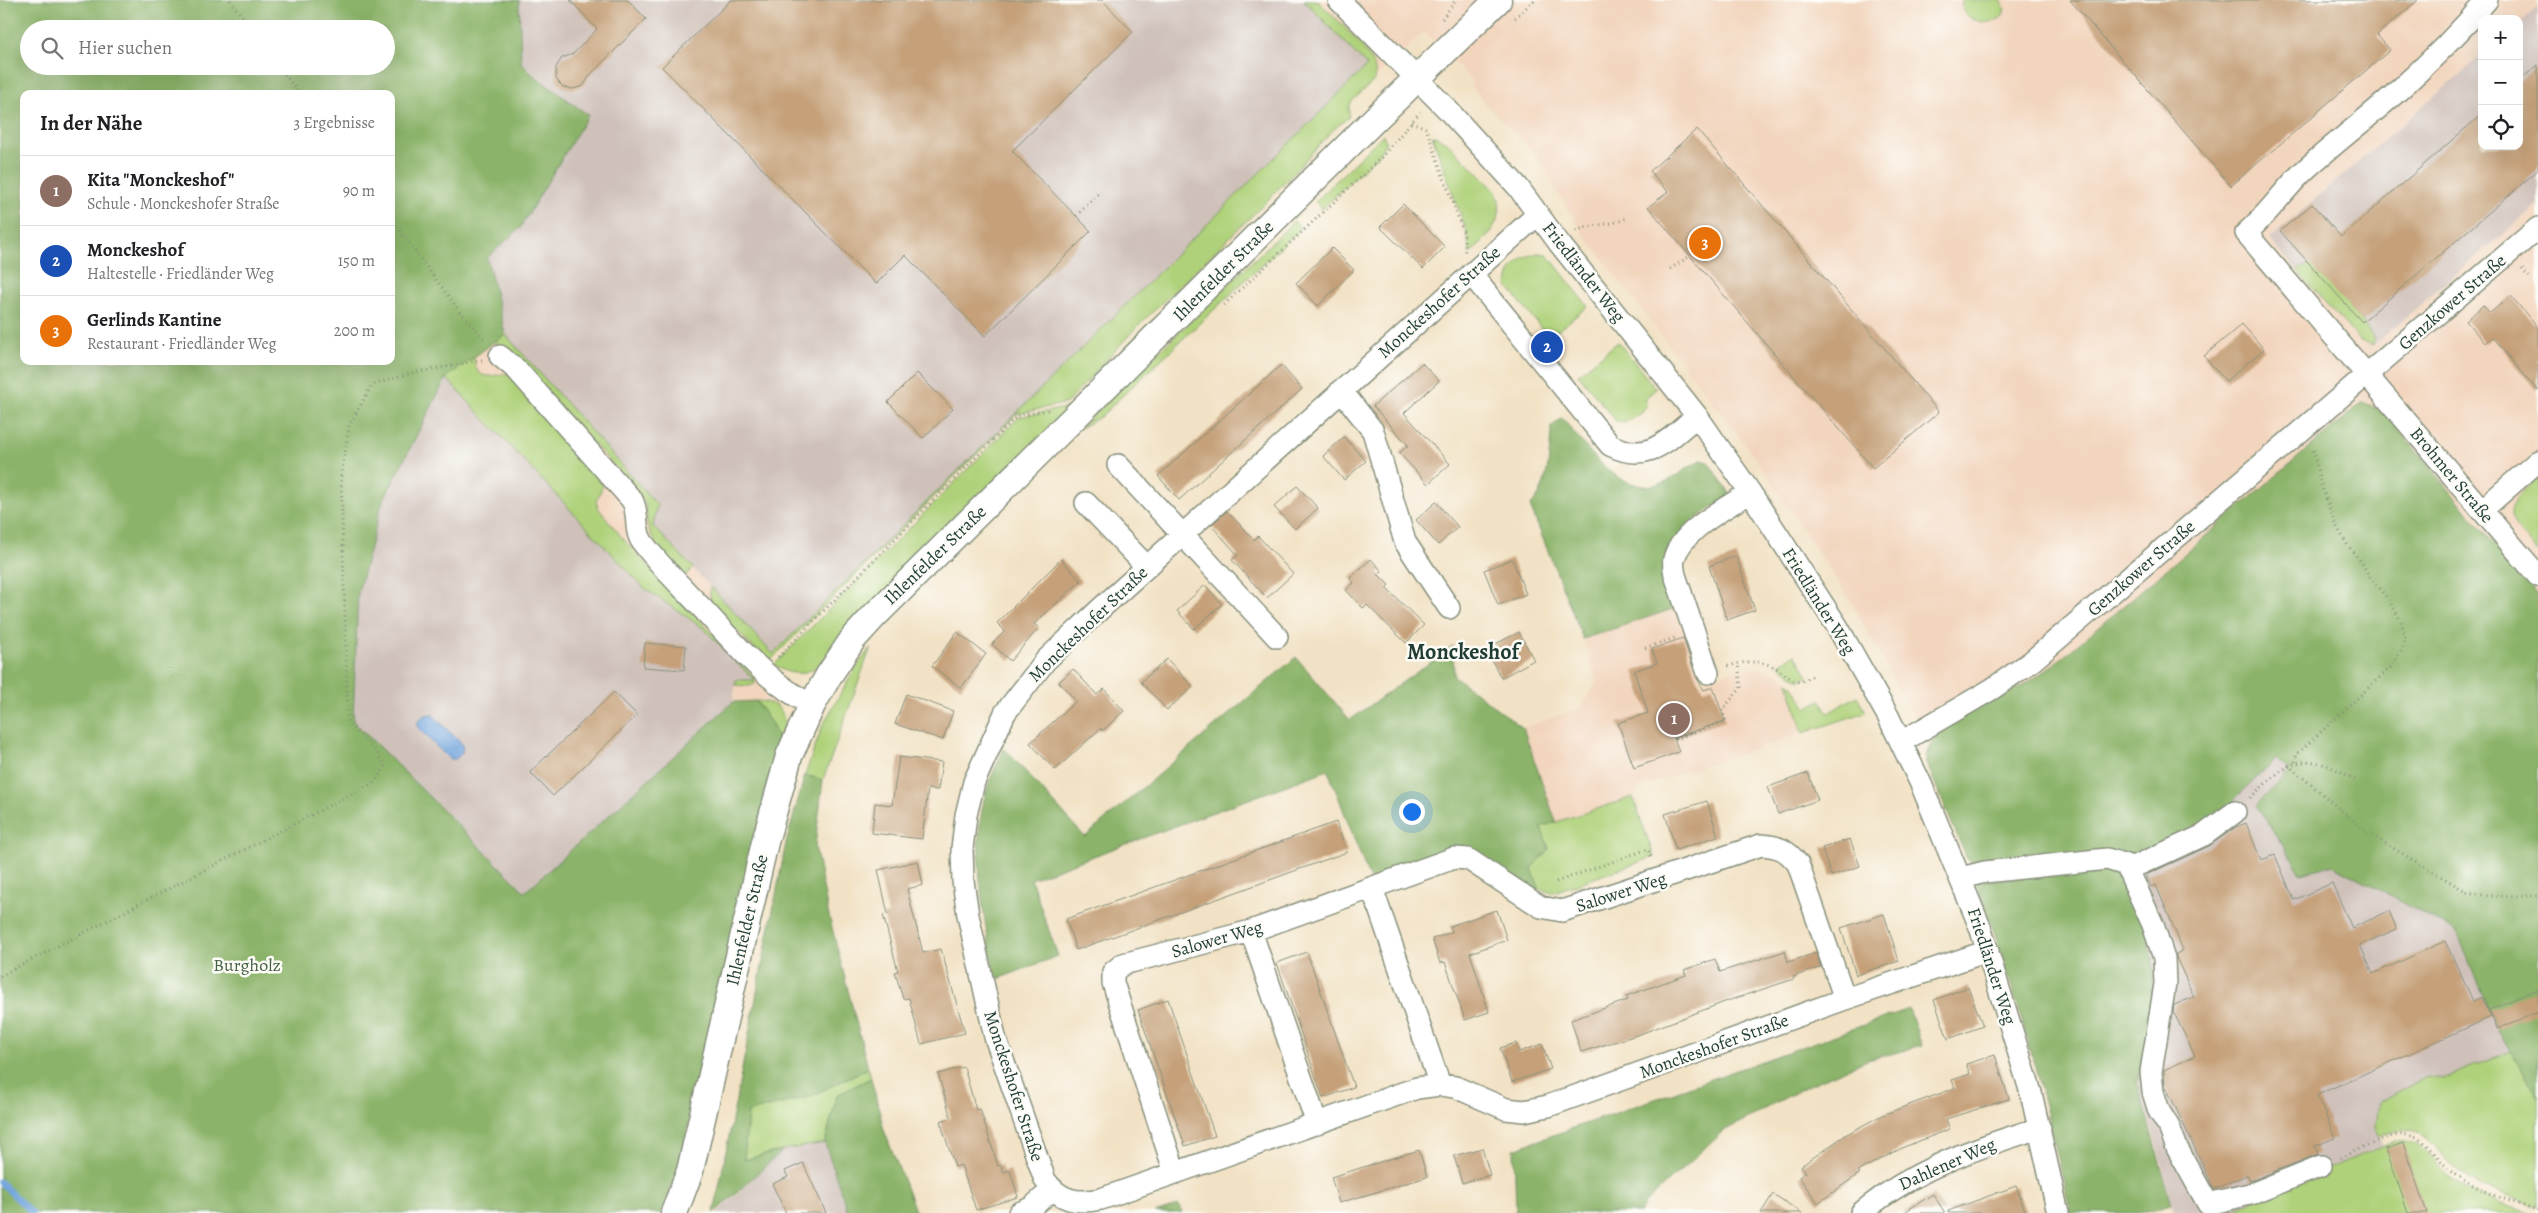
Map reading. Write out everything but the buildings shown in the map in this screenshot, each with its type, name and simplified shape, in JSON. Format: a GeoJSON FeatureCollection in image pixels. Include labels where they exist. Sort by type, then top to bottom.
{"type":"FeatureCollection","features":[{"type":"Feature","properties":{"kind":"main road","name":"Ihlenfelder Straße"},"geometry":{"type":"LineString","coordinates":[[674,1213],[690,1171],[765,842],[789,756],[812,705],[840,657],[874,616],[1426,87],[1498,0]]}},
{"type":"Feature","properties":{"kind":"street"},"geometry":{"type":"LineString","coordinates":[[1339,0],[1426,87]]}},
{"type":"Feature","properties":{"kind":"street"},"geometry":{"type":"LineString","coordinates":[[2366,375],[2246,232],[2267,213],[2280,194],[2306,169],[2399,90],[2446,45],[2487,0]]}},
{"type":"Feature","properties":{"kind":"street","name":"Friedländer Weg"},"geometry":{"type":"LineString","coordinates":[[1426,87],[1496,161],[1697,416],[1750,492],[1837,626],[1901,742],[1961,878],[1988,950],[2040,1128],[2058,1213]]}},
{"type":"Feature","properties":{"kind":"street","name":"Monckeshofer Straße"},"geometry":{"type":"LineString","coordinates":[[1538,214],[1467,266],[1341,390],[1146,566],[1046,660],[1022,689],[1005,714],[993,737],[974,782],[966,815],[962,849],[963,881],[995,1037],[1045,1180],[1052,1190],[1074,1207],[1175,1174],[1417,1088],[1440,1084],[1455,1087],[1506,1109],[1524,1111],[1540,1108],[1988,950]]}},
{"type":"Feature","properties":{"kind":"street","name":"Genzkower Straße"},"geometry":{"type":"LineString","coordinates":[[1901,742],[1992,689],[2032,661],[2538,228]]}},
{"type":"Feature","properties":{"kind":"street"},"geometry":{"type":"LineString","coordinates":[[1467,266],[1610,445],[1627,453],[1644,452],[1661,445],[1697,416]]}},
{"type":"Feature","properties":{"kind":"street"},"geometry":{"type":"LineString","coordinates":[[500,356],[517,370],[632,500],[637,509],[637,529],[642,542],[761,671],[785,690],[812,705]]}},
{"type":"Feature","properties":{"kind":"street","name":"Brohmer Straße"},"geometry":{"type":"LineString","coordinates":[[2366,375],[2538,576]]}},
{"type":"Feature","properties":{"kind":"street"},"geometry":{"type":"LineString","coordinates":[[1341,390],[1373,431],[1405,542],[1449,608]]}},
{"type":"Feature","properties":{"kind":"street"},"geometry":{"type":"LineString","coordinates":[[2482,510],[2538,461]]}},
{"type":"Feature","properties":{"kind":"street"},"geometry":{"type":"LineString","coordinates":[[1118,465],[1183,533],[1277,637]]}},
{"type":"Feature","properties":{"kind":"street"},"geometry":{"type":"LineString","coordinates":[[1708,673],[1675,574],[1674,560],[1680,545],[1689,534],[1750,492]]}},
{"type":"Feature","properties":{"kind":"street"},"geometry":{"type":"LineString","coordinates":[[1086,503],[1146,566]]}},
{"type":"Feature","properties":{"kind":"street"},"geometry":{"type":"LineString","coordinates":[[2128,869],[2204,835],[2235,812]]}},
{"type":"Feature","properties":{"kind":"street","name":"Salower Weg"},"geometry":{"type":"LineString","coordinates":[[1175,1174],[1113,983],[1113,972],[1123,964],[1250,931],[1461,857],[1468,859],[1541,907],[1550,910],[1574,909],[1761,845],[1776,846],[1789,852],[1798,864],[1845,999]]}},
{"type":"Feature","properties":{"kind":"street"},"geometry":{"type":"LineString","coordinates":[[1961,878],[1985,872],[2107,859],[2114,860],[2128,869],[2153,925],[2164,958],[2165,984],[2151,1072],[2153,1092],[2158,1111],[2169,1127],[2177,1148],[2208,1204],[2254,1194],[2321,1166]]}},
{"type":"Feature","properties":{"kind":"street"},"geometry":{"type":"LineString","coordinates":[[1372,888],[1440,1084]]}},
{"type":"Feature","properties":{"kind":"street"},"geometry":{"type":"LineString","coordinates":[[1250,931],[1317,1124]]}},
{"type":"Feature","properties":{"kind":"street","name":"Dahlener Weg"},"geometry":{"type":"LineString","coordinates":[[1861,1213],[1892,1189],[1919,1174],[1967,1153],[2040,1128]]}},
{"type":"Feature","properties":{"kind":"street"},"geometry":{"type":"LineString","coordinates":[[1019,1213],[1032,1208],[1052,1190]]}},
{"type":"Feature","properties":{"kind":"path"},"geometry":{"type":"LineString","coordinates":[[230,0],[244,20]]}},
{"type":"Feature","properties":{"kind":"path"},"geometry":{"type":"LineString","coordinates":[[285,75],[296,90]]}},
{"type":"Feature","properties":{"kind":"path"},"geometry":{"type":"LineString","coordinates":[[1217,312],[1381,158],[1411,122],[1426,87]]}},
{"type":"Feature","properties":{"kind":"path"},"geometry":{"type":"LineString","coordinates":[[1411,122],[1426,128],[1464,234],[1467,266]]}},
{"type":"Feature","properties":{"kind":"path"},"geometry":{"type":"LineString","coordinates":[[1076,216],[1099,193]]}},
{"type":"Feature","properties":{"kind":"path"},"geometry":{"type":"LineString","coordinates":[[1559,243],[1586,227],[1603,222],[1618,222],[1627,218]]}},
{"type":"Feature","properties":{"kind":"path"},"geometry":{"type":"LineString","coordinates":[[395,224],[460,312],[500,356]]}},
{"type":"Feature","properties":{"kind":"path"},"geometry":{"type":"LineString","coordinates":[[1670,270],[1690,256]]}},
{"type":"Feature","properties":{"kind":"path"},"geometry":{"type":"LineString","coordinates":[[0,976],[375,782],[385,766],[374,750],[348,723],[341,477],[349,426],[372,385],[407,374],[500,356]]}},
{"type":"Feature","properties":{"kind":"path"},"geometry":{"type":"LineString","coordinates":[[761,671],[1017,416],[1056,408]]}},
{"type":"Feature","properties":{"kind":"path"},"geometry":{"type":"LineString","coordinates":[[2295,762],[2297,754],[2392,667],[2402,649],[2405,636],[2401,621],[2389,600],[2370,578],[2335,523],[2320,482],[2314,451],[2302,430]]}},
{"type":"Feature","properties":{"kind":"path"},"geometry":{"type":"LineString","coordinates":[[1644,648],[1694,631]]}},
{"type":"Feature","properties":{"kind":"path"},"geometry":{"type":"LineString","coordinates":[[1708,673],[1738,663],[1755,662],[1768,664],[1795,682],[1800,682],[1814,675]]}},
{"type":"Feature","properties":{"kind":"path"},"geometry":{"type":"LineString","coordinates":[[1675,739],[1726,721],[1722,710],[1741,688],[1738,663]]}},
{"type":"Feature","properties":{"kind":"path"},"geometry":{"type":"LineString","coordinates":[[2235,812],[2288,765],[2295,762],[2320,763],[2339,770],[2357,781]]}},
{"type":"Feature","properties":{"kind":"path"},"geometry":{"type":"LineString","coordinates":[[2288,765],[2368,833],[2467,892],[2488,896],[2538,896]]}},
{"type":"Feature","properties":{"kind":"path"},"geometry":{"type":"LineString","coordinates":[[1556,882],[1648,849],[1659,880]]}},
{"type":"Feature","properties":{"kind":"path"},"geometry":{"type":"LineString","coordinates":[[2321,1166],[2388,1137],[2408,1135],[2430,1147],[2455,1175],[2503,1200],[2538,1210]]}},
{"type":"Feature","properties":{"kind":"shaded area"},"geometry":{"type":"Polygon","coordinates":[[[519,0],[2538,0],[2538,595],[2384,412],[2063,657],[2024,685],[1976,709],[1929,744],[1851,602],[1754,456],[1582,232],[1533,151],[1485,104],[1473,88],[1470,79],[1424,31],[1352,101],[1349,106],[1349,117],[1335,128],[1231,238],[1133,331],[1067,403],[1017,414],[774,657],[753,675],[774,698],[780,708],[766,701],[733,702],[446,378],[505,334],[520,228],[519,0]]]}},
{"type":"Feature","properties":{"kind":"shaded area"},"geometry":{"type":"Polygon","coordinates":[[[519,0],[1304,0],[1368,66],[773,654],[653,526],[657,505],[505,334],[487,258],[520,228],[533,75],[521,63],[519,0]]]}},
{"type":"Feature","properties":{"kind":"shaded area"},"geometry":{"type":"Polygon","coordinates":[[[2538,7],[2538,204],[2373,345],[2360,341],[2269,239],[2478,58],[2478,150],[2523,150],[2523,20],[2538,7]]]}},
{"type":"Feature","properties":{"kind":"shaded area"},"geometry":{"type":"Polygon","coordinates":[[[446,378],[644,588],[703,628],[755,681],[736,680],[733,702],[525,892],[353,721],[358,592],[382,503],[446,378]]]}},
{"type":"Feature","properties":{"kind":"shaded area"},"geometry":{"type":"Polygon","coordinates":[[[1676,608],[1701,682],[1738,669],[1760,669],[1776,673],[1788,682],[1803,733],[1639,787],[1633,797],[1556,822],[1523,728],[1575,710],[1584,704],[1597,681],[1583,639],[1676,608]]]}},
{"type":"Feature","properties":{"kind":"shaded area"},"geometry":{"type":"Polygon","coordinates":[[[2276,759],[2291,771],[2333,865],[2457,932],[2497,1030],[2511,1051],[2442,1079],[2427,1077],[2375,1129],[2383,1145],[2224,1213],[2175,1213],[2157,1146],[2137,1084],[2150,1017],[2128,859],[2202,831],[2276,759]]]}},
{"type":"Feature","properties":{"kind":"shaded area"},"geometry":{"type":"Polygon","coordinates":[[[825,1143],[848,1213],[716,1213],[783,1150],[825,1143]]]}},
{"type":"Feature","properties":{"kind":"green space","name":"Burgholz"},"geometry":{"type":"Polygon","coordinates":[[[0,0],[519,0],[521,63],[533,75],[588,115],[520,228],[487,258],[505,334],[446,378],[382,503],[358,592],[353,721],[525,892],[733,702],[756,701],[773,726],[781,748],[678,1169],[662,1213],[0,1213],[0,0]]]}},
{"type":"Feature","properties":{"kind":"green space"},"geometry":{"type":"Polygon","coordinates":[[[1304,0],[1317,0],[1355,38],[1371,60],[1375,71],[1375,80],[1352,101],[1349,106],[1349,117],[1335,128],[1267,201],[1133,331],[1067,403],[1017,414],[767,662],[710,603],[710,586],[773,654],[1367,66],[1304,0]]]}},
{"type":"Feature","properties":{"kind":"green space"},"geometry":{"type":"Polygon","coordinates":[[[1962,0],[2001,0],[2004,10],[2002,17],[1995,21],[1977,21],[1963,10],[1962,0]]]}},
{"type":"Feature","properties":{"kind":"green space"},"geometry":{"type":"Polygon","coordinates":[[[1383,134],[1386,142],[1378,155],[1322,209],[1315,202],[1383,134]]]}},
{"type":"Feature","properties":{"kind":"green space"},"geometry":{"type":"Polygon","coordinates":[[[1432,135],[1447,142],[1495,190],[1499,200],[1500,209],[1495,225],[1470,254],[1467,233],[1432,135]]]}},
{"type":"Feature","properties":{"kind":"green space"},"geometry":{"type":"Polygon","coordinates":[[[1294,221],[1301,228],[1100,417],[1080,428],[1294,221]]]}},
{"type":"Feature","properties":{"kind":"green space"},"geometry":{"type":"Polygon","coordinates":[[[1236,242],[816,667],[805,672],[795,673],[784,671],[774,665],[1019,417],[1070,407],[1138,334],[1236,242]]]}},
{"type":"Feature","properties":{"kind":"green space"},"geometry":{"type":"Polygon","coordinates":[[[1538,253],[1547,254],[1588,306],[1549,338],[1507,286],[1510,273],[1516,264],[1526,257],[1538,253]]]}},
{"type":"Feature","properties":{"kind":"green space"},"geometry":{"type":"Polygon","coordinates":[[[2311,263],[2362,322],[2373,337],[2373,345],[2360,341],[2297,271],[2311,263]]]}},
{"type":"Feature","properties":{"kind":"green space"},"geometry":{"type":"Polygon","coordinates":[[[505,334],[657,505],[653,526],[693,568],[684,577],[655,543],[648,525],[645,504],[640,494],[508,351],[495,341],[505,334]]]}},
{"type":"Feature","properties":{"kind":"green space"},"geometry":{"type":"Polygon","coordinates":[[[1618,342],[1656,389],[1645,398],[1646,407],[1642,413],[1624,423],[1616,421],[1578,374],[1618,342]]]}},
{"type":"Feature","properties":{"kind":"green space"},"geometry":{"type":"Polygon","coordinates":[[[474,356],[477,370],[484,375],[495,376],[508,373],[602,479],[603,485],[596,501],[598,508],[625,541],[755,678],[755,684],[749,686],[735,685],[736,680],[754,680],[703,628],[644,588],[446,378],[474,356]]]}},
{"type":"Feature","properties":{"kind":"green space"},"geometry":{"type":"Polygon","coordinates":[[[2363,402],[2384,412],[2538,595],[2538,1096],[2497,1030],[2457,932],[2333,865],[2301,873],[2256,805],[2291,771],[2276,759],[2202,831],[2136,859],[1975,864],[1967,859],[1926,762],[1929,748],[1937,736],[1950,725],[1965,715],[2025,684],[2063,657],[2363,402]]]}},
{"type":"Feature","properties":{"kind":"green space"},"geometry":{"type":"Polygon","coordinates":[[[1562,418],[1605,467],[1631,483],[1646,486],[1662,483],[1702,460],[1708,462],[1731,495],[1684,527],[1676,608],[1583,639],[1530,506],[1536,499],[1545,480],[1551,427],[1562,418]]]}},
{"type":"Feature","properties":{"kind":"green space"},"geometry":{"type":"Polygon","coordinates":[[[2538,477],[2538,553],[2519,531],[2511,515],[2516,499],[2538,477]]]}},
{"type":"Feature","properties":{"kind":"green space"},"geometry":{"type":"Polygon","coordinates":[[[1453,646],[1454,676],[1523,728],[1556,822],[1541,827],[1549,849],[1532,869],[1539,888],[1534,894],[1471,852],[1370,880],[1328,770],[1031,879],[1058,956],[995,980],[980,883],[979,832],[988,786],[1004,748],[1085,837],[1296,657],[1350,720],[1453,646]]]}},
{"type":"Feature","properties":{"kind":"green space"},"geometry":{"type":"Polygon","coordinates":[[[871,647],[823,780],[805,775],[823,724],[857,666],[871,647]]]}},
{"type":"Feature","properties":{"kind":"green space"},"geometry":{"type":"Polygon","coordinates":[[[1795,654],[1808,676],[1801,680],[1779,664],[1795,654]]]}},
{"type":"Feature","properties":{"kind":"green space"},"geometry":{"type":"Polygon","coordinates":[[[1788,682],[1807,708],[1820,700],[1828,713],[1857,696],[1866,712],[1803,733],[1788,682]]]}},
{"type":"Feature","properties":{"kind":"green space"},"geometry":{"type":"Polygon","coordinates":[[[756,701],[767,702],[780,709],[784,722],[781,748],[773,726],[756,701]]]}},
{"type":"Feature","properties":{"kind":"green space"},"geometry":{"type":"Polygon","coordinates":[[[805,775],[823,780],[815,846],[828,912],[868,1068],[809,1097],[748,1112],[744,1160],[783,1150],[714,1213],[786,843],[805,775]]]}},
{"type":"Feature","properties":{"kind":"green space"},"geometry":{"type":"Polygon","coordinates":[[[1633,797],[1654,857],[1551,893],[1539,888],[1532,869],[1538,858],[1546,855],[1541,827],[1633,797]]]}},
{"type":"Feature","properties":{"kind":"green space"},"geometry":{"type":"Polygon","coordinates":[[[2106,867],[2117,871],[2145,926],[2154,967],[2150,1017],[2137,1084],[2172,1204],[2140,1213],[2071,1213],[2029,1046],[1991,923],[1976,882],[2106,867]]]}},
{"type":"Feature","properties":{"kind":"green space"},"geometry":{"type":"Polygon","coordinates":[[[1909,1009],[1922,1046],[1867,1060],[1805,1087],[1722,1132],[1645,1203],[1640,1213],[1513,1213],[1516,1210],[1514,1149],[1909,1009]]]}},
{"type":"Feature","properties":{"kind":"green space"},"geometry":{"type":"Polygon","coordinates":[[[2511,1051],[2538,1096],[2538,1206],[2496,1192],[2465,1177],[2425,1137],[2417,1132],[2407,1130],[2394,1131],[2378,1136],[2375,1129],[2378,1102],[2427,1077],[2442,1079],[2511,1051]]]}},
{"type":"Feature","properties":{"kind":"green space"},"geometry":{"type":"Polygon","coordinates":[[[868,1068],[871,1078],[837,1095],[825,1143],[783,1150],[744,1160],[748,1112],[809,1097],[868,1068]]]}},
{"type":"Feature","properties":{"kind":"green space"},"geometry":{"type":"Polygon","coordinates":[[[871,1078],[884,1130],[916,1213],[848,1213],[825,1143],[837,1095],[871,1078]]]}},
{"type":"Feature","properties":{"kind":"green space"},"geometry":{"type":"Polygon","coordinates":[[[2397,1140],[2407,1141],[2421,1148],[2444,1173],[2468,1190],[2529,1213],[2224,1213],[2397,1140]]]}},
{"type":"Feature","properties":{"kind":"green space"},"geometry":{"type":"Polygon","coordinates":[[[1179,1205],[1182,1213],[1155,1213],[1179,1205]]]}},
{"type":"Feature","properties":{"kind":"water"},"geometry":{"type":"Polygon","coordinates":[[[432,714],[463,745],[462,753],[456,759],[449,759],[418,728],[418,721],[425,715],[432,714]]]}},
{"type":"Feature","properties":{"kind":"waterway"},"geometry":{"type":"LineString","coordinates":[[0,1182],[32,1213]]}},
{"type":"Feature","properties":{"kind":"place","name":"Gerlinds Kantine"},"geometry":{"type":"Point","coordinates":[1705,243]}},
{"type":"Feature","properties":{"kind":"place","name":"Monckeshof"},"geometry":{"type":"Point","coordinates":[1547,347]}},
{"type":"Feature","properties":{"kind":"place","name":"Kita \"Monckeshof\""},"geometry":{"type":"Point","coordinates":[1674,719]}},
{"type":"Feature","properties":{"kind":"district","name":"Monckeshof"},"geometry":{"type":"Point","coordinates":[1463,652]}}]}
